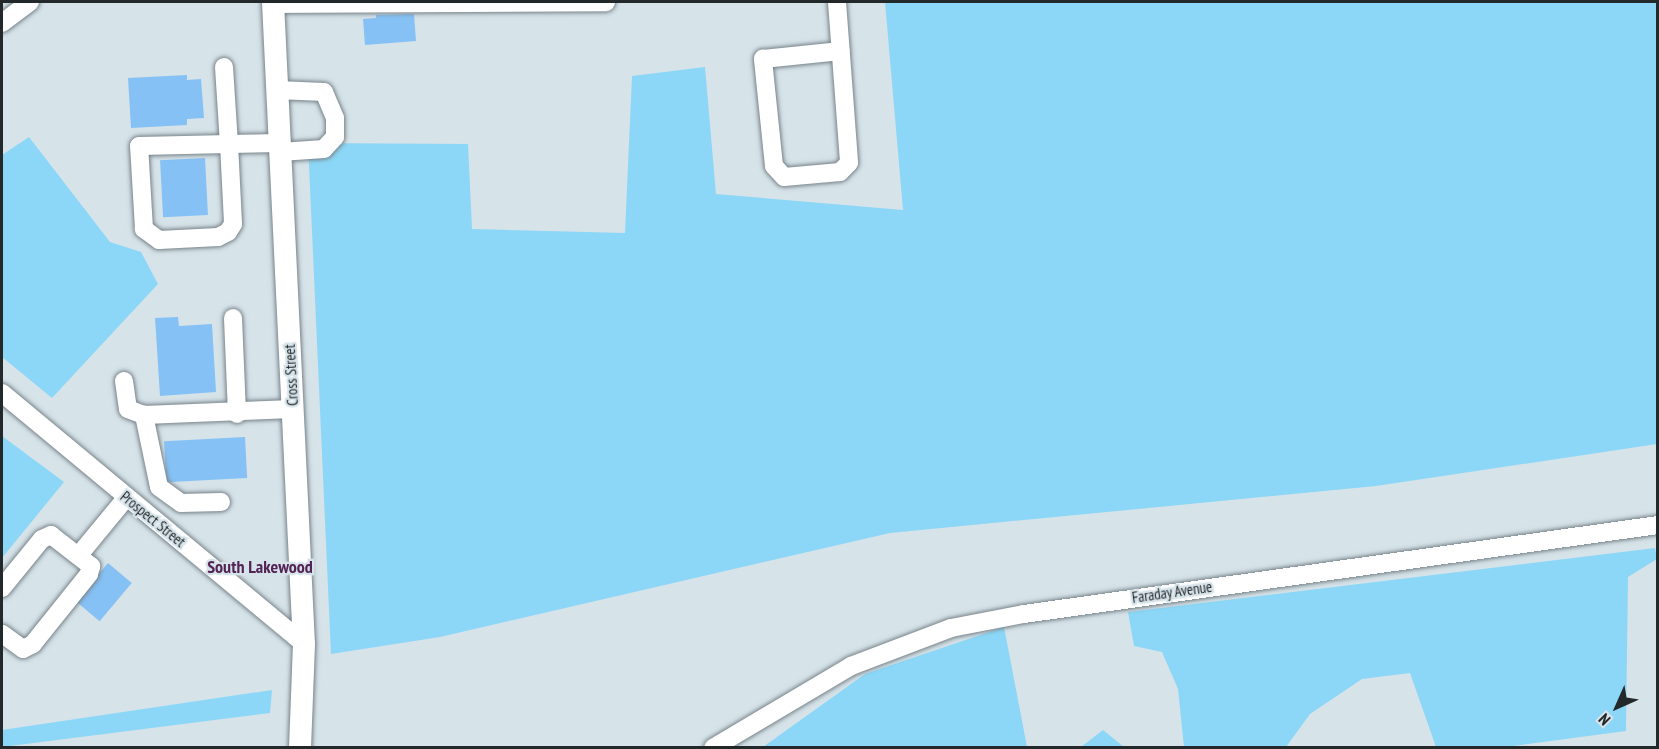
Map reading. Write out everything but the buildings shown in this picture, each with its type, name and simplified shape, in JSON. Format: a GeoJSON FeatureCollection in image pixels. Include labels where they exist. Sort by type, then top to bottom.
{"type":"FeatureCollection","features":[{"type":"Feature","properties":{"kind":"main road","name":"Cross Street"},"geometry":{"type":"LineString","coordinates":[[273,3],[304,644],[300,747]]}},
{"type":"Feature","properties":{"kind":"street"},"geometry":{"type":"LineString","coordinates":[[2,23],[30,2]]}},
{"type":"Feature","properties":{"kind":"street"},"geometry":{"type":"LineString","coordinates":[[273,3],[606,2]]}},
{"type":"Feature","properties":{"kind":"street"},"geometry":{"type":"LineString","coordinates":[[837,2],[841,51],[849,163],[840,172],[784,177],[774,166],[763,59],[841,51]]}},
{"type":"Feature","properties":{"kind":"street"},"geometry":{"type":"LineString","coordinates":[[224,67],[229,144],[232,224],[228,232],[218,237],[159,240],[144,229],[139,146],[229,144],[324,148],[335,137],[335,118],[324,92],[277,90]]}},
{"type":"Feature","properties":{"kind":"street"},"geometry":{"type":"LineString","coordinates":[[233,318],[237,414]]}},
{"type":"Feature","properties":{"kind":"street"},"geometry":{"type":"LineString","coordinates":[[124,381],[128,409],[144,415],[237,414],[292,409]]}},
{"type":"Feature","properties":{"kind":"street","name":"Prospect Street"},"geometry":{"type":"LineString","coordinates":[[2,395],[304,644]]}},
{"type":"Feature","properties":{"kind":"street"},"geometry":{"type":"LineString","coordinates":[[144,415],[159,486],[182,502],[221,502]]}},
{"type":"Feature","properties":{"kind":"street"},"geometry":{"type":"LineString","coordinates":[[79,555],[126,498]]}},
{"type":"Feature","properties":{"kind":"street","name":"Faraday Avenue"},"geometry":{"type":"LineString","coordinates":[[713,747],[851,666],[951,628],[1046,610],[1658,525]]}},
{"type":"Feature","properties":{"kind":"street"},"geometry":{"type":"LineString","coordinates":[[2,588],[42,539],[51,535],[91,566],[89,574],[33,644],[23,650],[2,634]]}},
{"type":"Feature","properties":{"kind":"shaded area"},"geometry":{"type":"Polygon","coordinates":[[[885,2],[1657,2],[1657,444],[1376,486],[890,533],[440,637],[331,654],[308,143],[468,144],[472,229],[625,233],[632,76],[705,67],[716,194],[903,210],[885,2]]]}},
{"type":"Feature","properties":{"kind":"shaded area"},"geometry":{"type":"Polygon","coordinates":[[[29,137],[110,242],[141,252],[158,284],[52,398],[2,357],[2,155],[29,137]]]}},
{"type":"Feature","properties":{"kind":"shaded area"},"geometry":{"type":"Polygon","coordinates":[[[2,436],[64,482],[2,558],[2,436]]]}},
{"type":"Feature","properties":{"kind":"shaded area"},"geometry":{"type":"Polygon","coordinates":[[[1655,548],[1657,559],[1628,577],[1626,731],[1506,747],[1436,747],[1410,673],[1362,679],[1310,714],[1286,747],[1184,747],[1178,689],[1162,652],[1134,646],[1128,612],[1655,548]]]}},
{"type":"Feature","properties":{"kind":"shaded area"},"geometry":{"type":"Polygon","coordinates":[[[1004,627],[1027,747],[763,747],[865,674],[1004,627]]]}},
{"type":"Feature","properties":{"kind":"shaded area"},"geometry":{"type":"Polygon","coordinates":[[[272,690],[270,713],[2,747],[2,730],[272,690]]]}},
{"type":"Feature","properties":{"kind":"shaded area"},"geometry":{"type":"Polygon","coordinates":[[[1103,730],[1124,747],[1081,747],[1103,730]]]}},
{"type":"Feature","properties":{"kind":"district","name":"South Lakewood"},"geometry":{"type":"Point","coordinates":[260,567]}}]}
